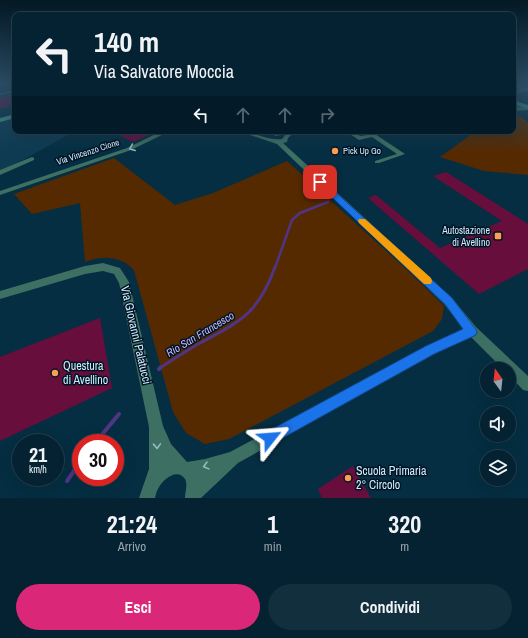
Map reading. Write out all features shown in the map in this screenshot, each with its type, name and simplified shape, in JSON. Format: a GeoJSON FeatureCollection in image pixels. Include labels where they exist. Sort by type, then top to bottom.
{"type":"FeatureCollection","features":[{"type":"Feature","properties":{"kind":"street"},"geometry":{"type":"LineString","coordinates":[[516,109],[526,107]]}},
{"type":"Feature","properties":{"kind":"street"},"geometry":{"type":"LineString","coordinates":[[0,120],[12,117]]}},
{"type":"Feature","properties":{"kind":"street","name":"Via Vincenzo Cione"},"geometry":{"type":"LineString","coordinates":[[0,193],[129,149],[161,134]]}},
{"type":"Feature","properties":{"kind":"street"},"geometry":{"type":"LineString","coordinates":[[249,134],[283,140],[291,154],[448,301],[472,331],[528,385]]}},
{"type":"Feature","properties":{"kind":"street"},"geometry":{"type":"LineString","coordinates":[[273,138],[283,134]]}},
{"type":"Feature","properties":{"kind":"street"},"geometry":{"type":"LineString","coordinates":[[283,140],[288,134]]}},
{"type":"Feature","properties":{"kind":"street"},"geometry":{"type":"LineString","coordinates":[[353,134],[359,138],[373,135],[402,154],[377,162]]}},
{"type":"Feature","properties":{"kind":"street","name":"Via Vincenzo Cione"},"geometry":{"type":"LineString","coordinates":[[13,188],[26,187],[113,157]]}},
{"type":"Feature","properties":{"kind":"street"},"geometry":{"type":"LineString","coordinates":[[0,173],[32,159]]}},
{"type":"Feature","properties":{"kind":"street","name":"Via Giovanni Palatucci"},"geometry":{"type":"LineString","coordinates":[[0,295],[85,270],[103,267],[117,271],[124,282],[156,427],[157,469],[146,498]]}},
{"type":"Feature","properties":{"kind":"street"},"geometry":{"type":"LineString","coordinates":[[152,482],[158,474],[173,466],[183,469],[205,467],[233,458],[430,350],[472,331]]}},
{"type":"Feature","properties":{"kind":"street","name":"Via Giovanni Palatucci"},"geometry":{"type":"LineString","coordinates":[[156,427],[166,449],[191,476],[194,484],[194,496]]}},
{"type":"Feature","properties":{"kind":"street"},"geometry":{"type":"LineString","coordinates":[[194,496],[233,458]]}},
{"type":"Feature","properties":{"kind":"shaded area"},"geometry":{"type":"Polygon","coordinates":[[[516,114],[528,122],[528,175],[484,171],[440,157],[472,134],[516,134],[516,114]]]}},
{"type":"Feature","properties":{"kind":"shaded area"},"geometry":{"type":"Polygon","coordinates":[[[12,118],[12,134],[70,134],[14,165],[0,170],[0,121],[12,118]]]}},
{"type":"Feature","properties":{"kind":"shaded area"},"geometry":{"type":"Polygon","coordinates":[[[114,158],[175,205],[213,193],[287,161],[406,269],[444,306],[442,319],[433,331],[229,439],[205,444],[186,433],[173,412],[134,270],[129,265],[117,259],[111,258],[98,258],[85,262],[80,203],[32,214],[14,194],[114,158]]]}},
{"type":"Feature","properties":{"kind":"building"},"geometry":{"type":"Polygon","coordinates":[[[117,134],[151,134],[133,142],[117,134]]]}},
{"type":"Feature","properties":{"kind":"building","name":"Autostazione di Avellino"},"geometry":{"type":"Polygon","coordinates":[[[446,172],[528,224],[528,269],[479,294],[368,198],[376,195],[440,248],[502,221],[433,176],[446,172]]]}},
{"type":"Feature","properties":{"kind":"building","name":"Questura di Avellino"},"geometry":{"type":"Polygon","coordinates":[[[100,318],[112,388],[0,441],[0,357],[100,318]]]}},
{"type":"Feature","properties":{"kind":"building","name":"Scuola Primaria 2° Circolo"},"geometry":{"type":"Polygon","coordinates":[[[353,466],[371,498],[322,498],[318,489],[353,466]]]}},
{"type":"Feature","properties":{"kind":"waterway","name":"Rio San Francesco"},"geometry":{"type":"LineString","coordinates":[[275,268],[292,220],[300,213],[328,202]]}},
{"type":"Feature","properties":{"kind":"waterway","name":"Rio San Francesco"},"geometry":{"type":"LineString","coordinates":[[160,368],[244,317],[261,297],[268,285],[275,267]]}},
{"type":"Feature","properties":{"kind":"waterway","name":"Rio San Francesco"},"geometry":{"type":"LineString","coordinates":[[102,434],[119,414]]}},
{"type":"Feature","properties":{"kind":"waterway","name":"Rio San Francesco"},"geometry":{"type":"LineString","coordinates":[[67,481],[72,474]]}},
{"type":"Feature","properties":{"kind":"slow traffic"},"geometry":{"type":"LineString","coordinates":[[362,221],[427,281]]}},
{"type":"Feature","properties":{"kind":"place","name":"Pick Up Go"},"geometry":{"type":"Point","coordinates":[335,151]}},
{"type":"Feature","properties":{"kind":"place","name":"Autostazione di Avellino"},"geometry":{"type":"Point","coordinates":[498,236]}},
{"type":"Feature","properties":{"kind":"place","name":"Questura di Avellino"},"geometry":{"type":"Point","coordinates":[55,373]}},
{"type":"Feature","properties":{"kind":"place","name":"Scuola Primaria 2° Circolo"},"geometry":{"type":"Point","coordinates":[348,478]}},
{"type":"Feature","properties":{"kind":"route"},"geometry":{"type":"LineString","coordinates":[[270,438],[430,350],[472,331],[448,301],[320,182]]}}]}
